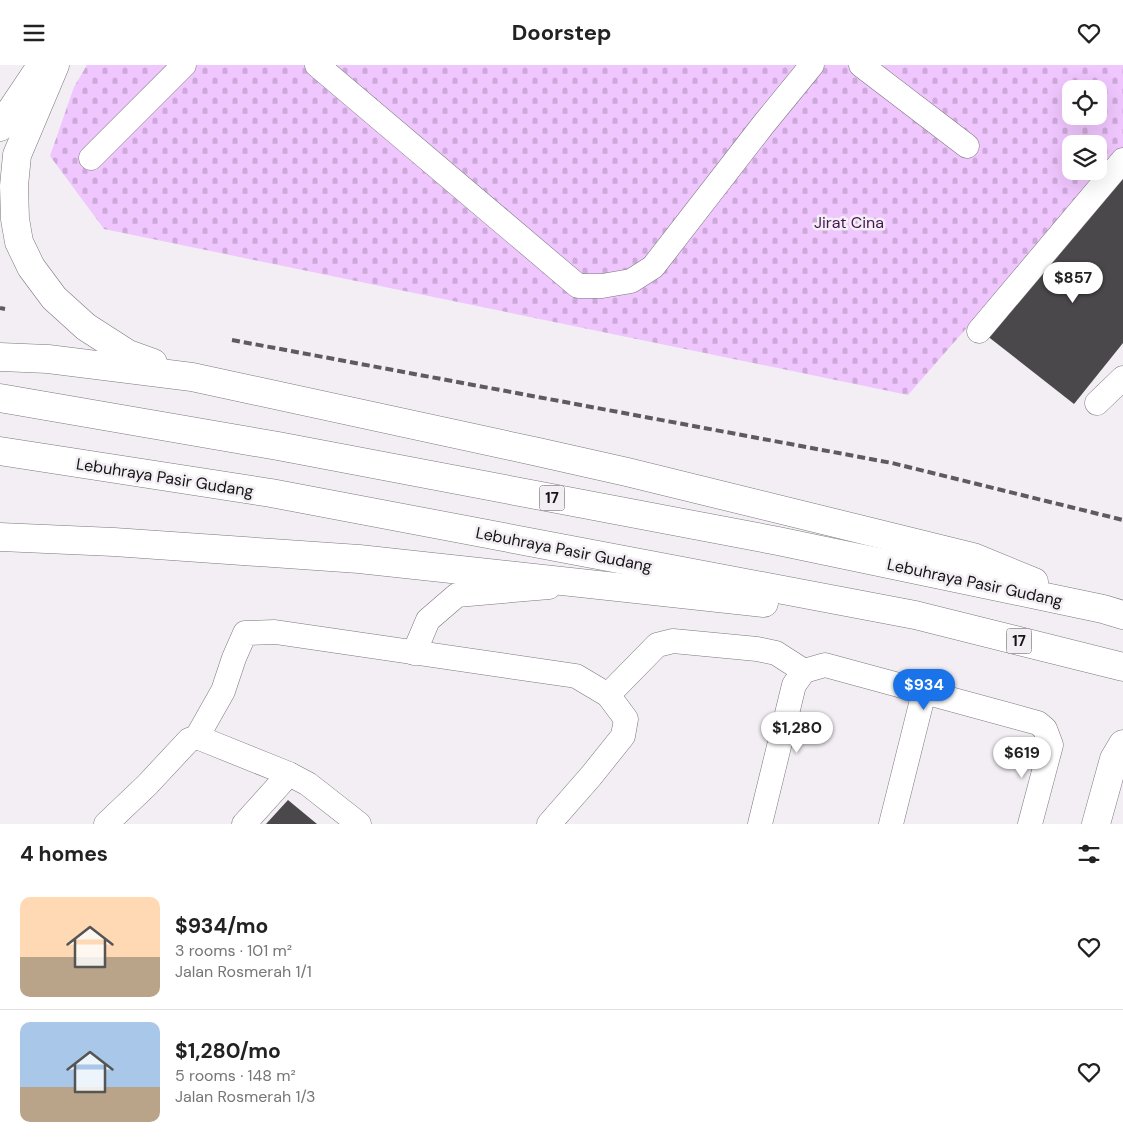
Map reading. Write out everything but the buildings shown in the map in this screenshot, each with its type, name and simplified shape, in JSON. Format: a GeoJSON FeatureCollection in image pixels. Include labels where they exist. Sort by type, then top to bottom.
{"type":"FeatureCollection","features":[{"type":"Feature","properties":{"kind":"main road"},"geometry":{"type":"LineString","coordinates":[[0,127],[42,65]]}},
{"type":"Feature","properties":{"kind":"main road"},"geometry":{"type":"LineString","coordinates":[[55,65],[17,155],[14,186],[18,242],[31,267],[54,298],[86,327],[128,354],[192,377]]}},
{"type":"Feature","properties":{"kind":"main road"},"geometry":{"type":"LineString","coordinates":[[0,357],[48,359],[192,377],[626,472],[973,557],[1113,612]]}},
{"type":"Feature","properties":{"kind":"main road","name":"Lebuhraya Pasir Gudang"},"geometry":{"type":"LineString","coordinates":[[0,398],[278,446],[768,539],[1113,612]]}},
{"type":"Feature","properties":{"kind":"main road","name":"Lebuhraya Pasir Gudang"},"geometry":{"type":"LineString","coordinates":[[0,451],[271,493],[915,615],[1123,667]]}},
{"type":"Feature","properties":{"kind":"main road"},"geometry":{"type":"LineString","coordinates":[[0,537],[114,542],[359,559],[799,607],[915,615]]}},
{"type":"Feature","properties":{"kind":"main road"},"geometry":{"type":"LineString","coordinates":[[1096,824],[1114,759],[1123,744]]}},
{"type":"Feature","properties":{"kind":"street"},"geometry":{"type":"LineString","coordinates":[[91,157],[184,65]]}},
{"type":"Feature","properties":{"kind":"street"},"geometry":{"type":"LineString","coordinates":[[317,65],[578,286],[602,286],[631,281],[653,267],[812,65]]}},
{"type":"Feature","properties":{"kind":"street"},"geometry":{"type":"LineString","coordinates":[[861,65],[967,146]]}},
{"type":"Feature","properties":{"kind":"street"},"geometry":{"type":"LineString","coordinates":[[979,331],[1123,159]]}},
{"type":"Feature","properties":{"kind":"street"},"geometry":{"type":"LineString","coordinates":[[1097,403],[1123,378]]}},
{"type":"Feature","properties":{"kind":"street"},"geometry":{"type":"LineString","coordinates":[[414,653],[428,620],[457,595],[585,584]]}},
{"type":"Feature","properties":{"kind":"street"},"geometry":{"type":"LineString","coordinates":[[106,824],[147,785],[189,740],[197,737],[223,691],[245,633],[275,632],[576,676],[608,695],[626,719],[623,736],[549,824]]}},
{"type":"Feature","properties":{"kind":"street"},"geometry":{"type":"LineString","coordinates":[[608,695],[657,645],[673,641],[757,649],[776,653],[804,671]]}},
{"type":"Feature","properties":{"kind":"street"},"geometry":{"type":"LineString","coordinates":[[760,824],[794,685],[804,671],[825,665],[1038,723],[1045,729],[1051,745],[1030,824]]}},
{"type":"Feature","properties":{"kind":"street"},"geometry":{"type":"LineString","coordinates":[[891,824],[924,692]]}},
{"type":"Feature","properties":{"kind":"street"},"geometry":{"type":"LineString","coordinates":[[197,737],[308,784],[359,824]]}},
{"type":"Feature","properties":{"kind":"street"},"geometry":{"type":"LineString","coordinates":[[244,824],[288,774]]}},
{"type":"Feature","properties":{"kind":"green space","name":"Jirat Cina"},"geometry":{"type":"Polygon","coordinates":[[[87,65],[1123,65],[1123,149],[1107,167],[1107,135],[1062,135],[1062,180],[1096,180],[908,395],[104,229],[50,156],[74,87],[87,65]]]}},
{"type":"Feature","properties":{"kind":"railway"},"geometry":{"type":"LineString","coordinates":[[0,308],[5,309]]}},
{"type":"Feature","properties":{"kind":"railway"},"geometry":{"type":"LineString","coordinates":[[232,340],[892,463],[1123,520]]}}]}
